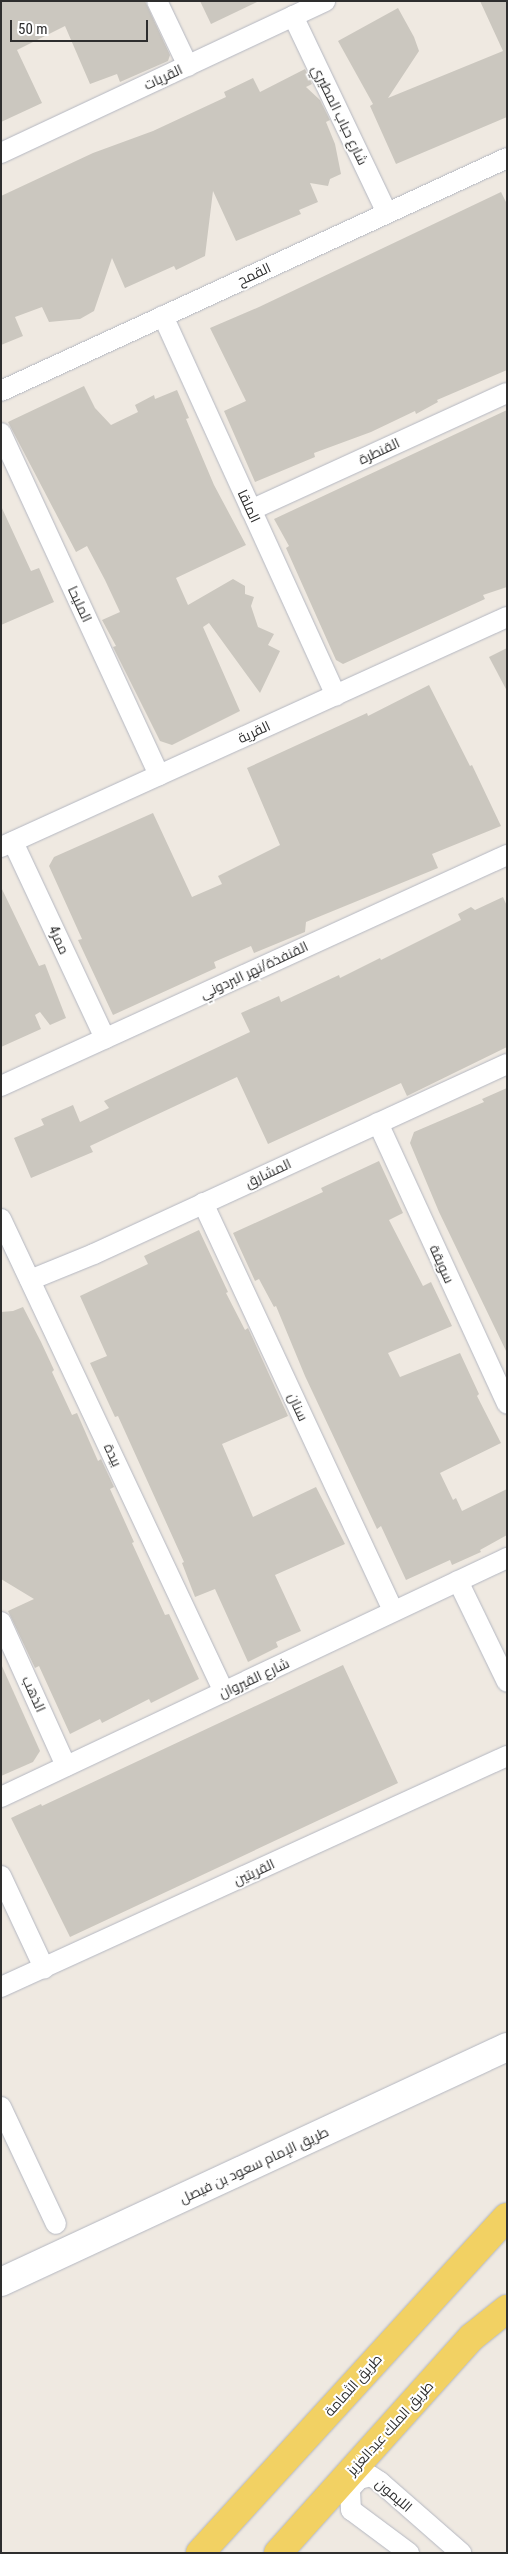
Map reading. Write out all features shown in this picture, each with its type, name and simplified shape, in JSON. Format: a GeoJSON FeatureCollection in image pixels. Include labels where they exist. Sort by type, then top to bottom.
{"type":"FeatureCollection","features":[{"type":"Feature","properties":{"kind":"main road","name":"طريق الإمام سعود بن فيصل"},"geometry":{"type":"LineString","coordinates":[[1,2282],[507,2047]]}},
{"type":"Feature","properties":{"kind":"main road","name":"طريق الثمامة"},"geometry":{"type":"LineString","coordinates":[[200,2553],[507,2217]]}},
{"type":"Feature","properties":{"kind":"main road","name":"طريق الملك عبدالعزيز"},"geometry":{"type":"LineString","coordinates":[[278,2553],[472,2337],[507,2309]]}},
{"type":"Feature","properties":{"kind":"street"},"geometry":{"type":"LineString","coordinates":[[157,1],[188,66]]}},
{"type":"Feature","properties":{"kind":"street","name":"القريات"},"geometry":{"type":"LineString","coordinates":[[1,153],[325,1]]}},
{"type":"Feature","properties":{"kind":"street","name":"شارع حباب المطيري"},"geometry":{"type":"LineString","coordinates":[[293,16],[387,213]]}},
{"type":"Feature","properties":{"kind":"street","name":"القمح"},"geometry":{"type":"LineString","coordinates":[[1,391],[507,158]]}},
{"type":"Feature","properties":{"kind":"street","name":"الملقا"},"geometry":{"type":"LineString","coordinates":[[162,316],[336,695]]}},
{"type":"Feature","properties":{"kind":"street","name":"القنطرة"},"geometry":{"type":"LineString","coordinates":[[251,510],[507,392]]}},
{"type":"Feature","properties":{"kind":"street","name":"المليحا"},"geometry":{"type":"LineString","coordinates":[[1,432],[160,775]]}},
{"type":"Feature","properties":{"kind":"street","name":"القرية"},"geometry":{"type":"LineString","coordinates":[[7,845],[507,617]]}},
{"type":"Feature","properties":{"kind":"street","name":"ممر4"},"geometry":{"type":"LineString","coordinates":[[7,845],[105,1038]]}},
{"type":"Feature","properties":{"kind":"street","name":"القنفذة/نهر البردوني"},"geometry":{"type":"LineString","coordinates":[[1,1086],[507,855]]}},
{"type":"Feature","properties":{"kind":"street","name":"المشارق"},"geometry":{"type":"LineString","coordinates":[[30,1280],[94,1254],[203,1202],[507,1064]]}},
{"type":"Feature","properties":{"kind":"street","name":"سويقة"},"geometry":{"type":"LineString","coordinates":[[378,1123],[507,1404]]}},
{"type":"Feature","properties":{"kind":"street","name":"سنان"},"geometry":{"type":"LineString","coordinates":[[203,1202],[393,1612]]}},
{"type":"Feature","properties":{"kind":"street","name":"بيدة"},"geometry":{"type":"LineString","coordinates":[[1,1219],[224,1692]]}},
{"type":"Feature","properties":{"kind":"street","name":"شارع القيروان"},"geometry":{"type":"LineString","coordinates":[[1,1797],[507,1558]]}},
{"type":"Feature","properties":{"kind":"street"},"geometry":{"type":"LineString","coordinates":[[458,1581],[507,1682]]}},
{"type":"Feature","properties":{"kind":"street","name":"الذهب"},"geometry":{"type":"LineString","coordinates":[[1,1622],[66,1766]]}},
{"type":"Feature","properties":{"kind":"street","name":"القريتين"},"geometry":{"type":"LineString","coordinates":[[1,1988],[504,1764]]}},
{"type":"Feature","properties":{"kind":"street"},"geometry":{"type":"LineString","coordinates":[[1,1876],[44,1968]]}},
{"type":"Feature","properties":{"kind":"street"},"geometry":{"type":"LineString","coordinates":[[1,2107],[56,2224]]}},
{"type":"Feature","properties":{"kind":"street","name":"الليمون"},"geometry":{"type":"LineString","coordinates":[[409,2553],[351,2510],[350,2489],[358,2479],[371,2476],[380,2482],[461,2553]]}},
{"type":"Feature","properties":{"kind":"building"},"geometry":{"type":"Polygon","coordinates":[[[1,1],[145,1],[170,55],[168,61],[120,82],[117,74],[90,84],[65,26],[17,50],[42,103],[1,122],[1,1]]]}},
{"type":"Feature","properties":{"kind":"building"},"geometry":{"type":"Polygon","coordinates":[[[200,1],[259,1],[211,24],[200,1]]]}},
{"type":"Feature","properties":{"kind":"building"},"geometry":{"type":"Polygon","coordinates":[[[480,1],[507,1],[507,117],[396,164],[370,106],[373,104],[338,41],[398,8],[414,37],[419,51],[388,98],[503,51],[480,1]]]}},
{"type":"Feature","properties":{"kind":"building"},"geometry":{"type":"Polygon","coordinates":[[[305,69],[312,84],[306,87],[320,100],[330,120],[326,122],[335,144],[341,174],[330,179],[328,186],[310,183],[318,202],[299,210],[301,214],[236,241],[213,191],[205,256],[176,270],[174,266],[125,288],[112,258],[94,311],[80,319],[49,322],[42,307],[15,317],[23,336],[1,345],[1,196],[93,153],[153,131],[226,97],[224,92],[253,78],[260,92],[305,69]]]}},
{"type":"Feature","properties":{"kind":"building"},"geometry":{"type":"Polygon","coordinates":[[[501,192],[507,204],[507,370],[437,400],[438,402],[416,414],[415,411],[371,432],[314,453],[315,457],[255,482],[224,411],[246,401],[210,328],[259,307],[501,192]]]}},
{"type":"Feature","properties":{"kind":"building"},"geometry":{"type":"Polygon","coordinates":[[[84,386],[95,408],[111,425],[138,412],[135,405],[154,395],[155,399],[177,390],[189,418],[186,419],[214,485],[246,545],[176,578],[188,605],[233,579],[245,586],[245,594],[254,597],[251,606],[258,627],[274,634],[268,645],[280,651],[260,693],[209,623],[203,627],[240,711],[172,745],[160,741],[113,647],[116,646],[102,620],[120,612],[105,580],[87,546],[76,552],[8,422],[84,386]]]}},
{"type":"Feature","properties":{"kind":"building"},"geometry":{"type":"Polygon","coordinates":[[[507,410],[507,587],[483,595],[485,599],[343,664],[336,660],[286,548],[289,546],[274,519],[507,410]]]}},
{"type":"Feature","properties":{"kind":"building"},"geometry":{"type":"Polygon","coordinates":[[[1,506],[31,571],[39,568],[54,602],[1,625],[1,506]]]}},
{"type":"Feature","properties":{"kind":"building"},"geometry":{"type":"Polygon","coordinates":[[[507,648],[507,691],[489,657],[507,648]]]}},
{"type":"Feature","properties":{"kind":"building"},"geometry":{"type":"Polygon","coordinates":[[[429,685],[470,766],[472,765],[501,826],[432,854],[438,868],[306,922],[305,932],[254,953],[251,946],[214,962],[216,968],[113,1015],[78,940],[82,939],[49,866],[54,857],[153,813],[192,897],[222,884],[218,876],[280,845],[247,768],[367,713],[368,716],[429,685]]]}},
{"type":"Feature","properties":{"kind":"building"},"geometry":{"type":"Polygon","coordinates":[[[1,887],[39,966],[45,964],[66,1018],[50,1025],[40,1012],[35,1015],[41,1029],[1,1047],[1,887]]]}},
{"type":"Feature","properties":{"kind":"building"},"geometry":{"type":"Polygon","coordinates":[[[503,897],[507,906],[507,1047],[407,1096],[401,1083],[268,1144],[237,1077],[90,1146],[93,1152],[31,1178],[14,1138],[44,1125],[41,1119],[73,1105],[80,1122],[109,1108],[104,1101],[250,1032],[241,1013],[279,996],[281,1002],[339,975],[340,978],[380,958],[381,960],[461,920],[458,914],[471,907],[475,910],[503,897]]]}},
{"type":"Feature","properties":{"kind":"building"},"geometry":{"type":"Polygon","coordinates":[[[507,1088],[507,1353],[439,1212],[410,1143],[414,1132],[484,1102],[482,1099],[507,1088]]]}},
{"type":"Feature","properties":{"kind":"building"},"geometry":{"type":"Polygon","coordinates":[[[379,1161],[403,1213],[389,1220],[423,1286],[431,1282],[452,1326],[388,1353],[400,1377],[460,1353],[479,1394],[477,1396],[501,1443],[440,1473],[453,1500],[456,1498],[462,1511],[507,1489],[507,1535],[480,1550],[481,1552],[452,1565],[450,1560],[406,1580],[381,1526],[377,1529],[305,1376],[276,1306],[274,1307],[259,1279],[255,1281],[233,1233],[323,1192],[321,1188],[379,1161]]]}},
{"type":"Feature","properties":{"kind":"building"},"geometry":{"type":"Polygon","coordinates":[[[199,1230],[228,1292],[226,1293],[245,1330],[248,1328],[288,1416],[222,1444],[253,1517],[316,1487],[345,1544],[275,1575],[301,1631],[276,1642],[278,1647],[248,1662],[215,1589],[195,1597],[182,1563],[184,1562],[118,1416],[115,1417],[90,1363],[107,1356],[80,1296],[148,1264],[144,1256],[199,1230]]]}},
{"type":"Feature","properties":{"kind":"building"},"geometry":{"type":"Polygon","coordinates":[[[23,1307],[54,1370],[52,1372],[72,1415],[77,1413],[98,1461],[101,1459],[114,1487],[110,1489],[134,1542],[132,1543],[165,1615],[169,1614],[199,1679],[151,1703],[149,1699],[102,1723],[100,1719],[70,1734],[39,1666],[35,1668],[8,1611],[34,1599],[1,1579],[1,1312],[13,1311],[23,1307]]]}},
{"type":"Feature","properties":{"kind":"building"},"geometry":{"type":"Polygon","coordinates":[[[1,1664],[40,1751],[33,1762],[1,1776],[1,1664]]]}},
{"type":"Feature","properties":{"kind":"building"},"geometry":{"type":"Polygon","coordinates":[[[343,1665],[398,1783],[70,1937],[11,1818],[41,1804],[42,1806],[343,1665]]]}}]}
